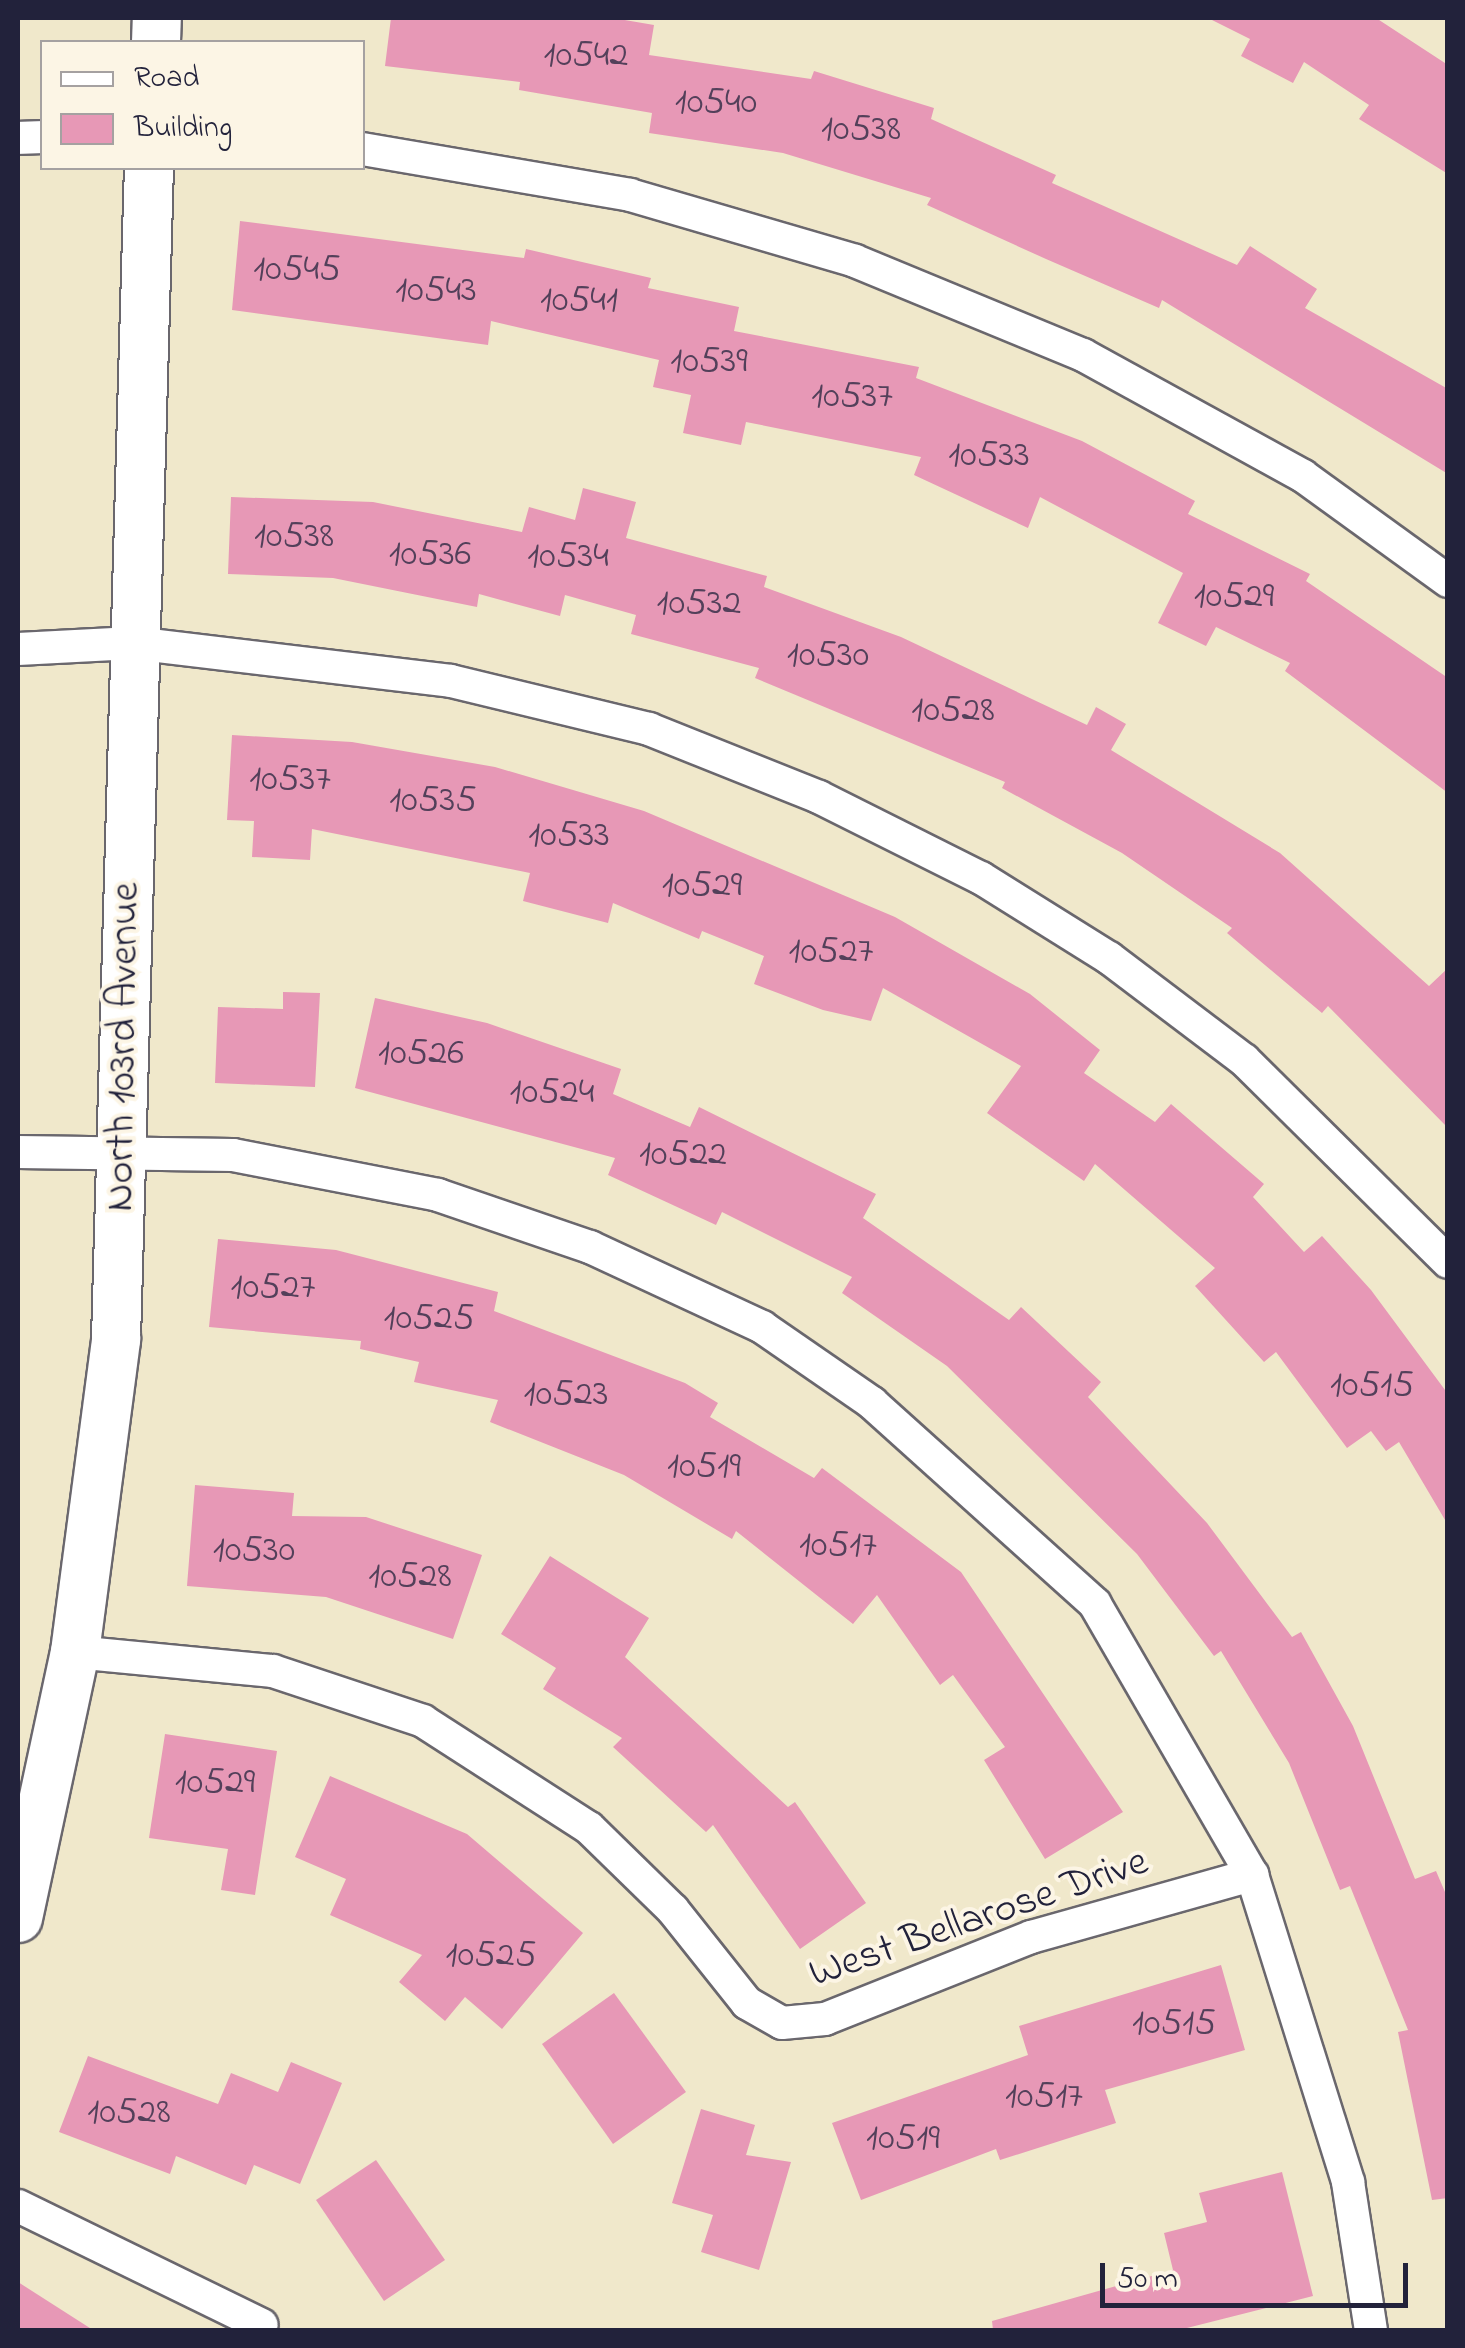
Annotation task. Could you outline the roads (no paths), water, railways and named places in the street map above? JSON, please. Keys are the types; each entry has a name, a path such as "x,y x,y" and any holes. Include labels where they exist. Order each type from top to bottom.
{"street":[{"path":"365,150 630,195 855,261 1083,356 1303,476 1448,581"},
{"name":"North 103rd Avenue","path":"18,1918 75,1652 116,1339 149,170"},
{"path":"18,649 133,643 452,681 648,729 819,797 981,878 1109,958 1244,1060 1448,1262"},
{"path":"18,1152 123,1147 300,1163 438,1195 590,1247 762,1327 872,1404 1095,1604 1252,1875 1348,2182 1371,2330"},
{"name":"West Bellarose Drive","path":"75,1652 273,1671 424,1720 589,1828 673,1910 746,2003 782,2023 825,2018 1031,1937 1252,1875"},
{"path":"18,2206 262,2326"}]}
